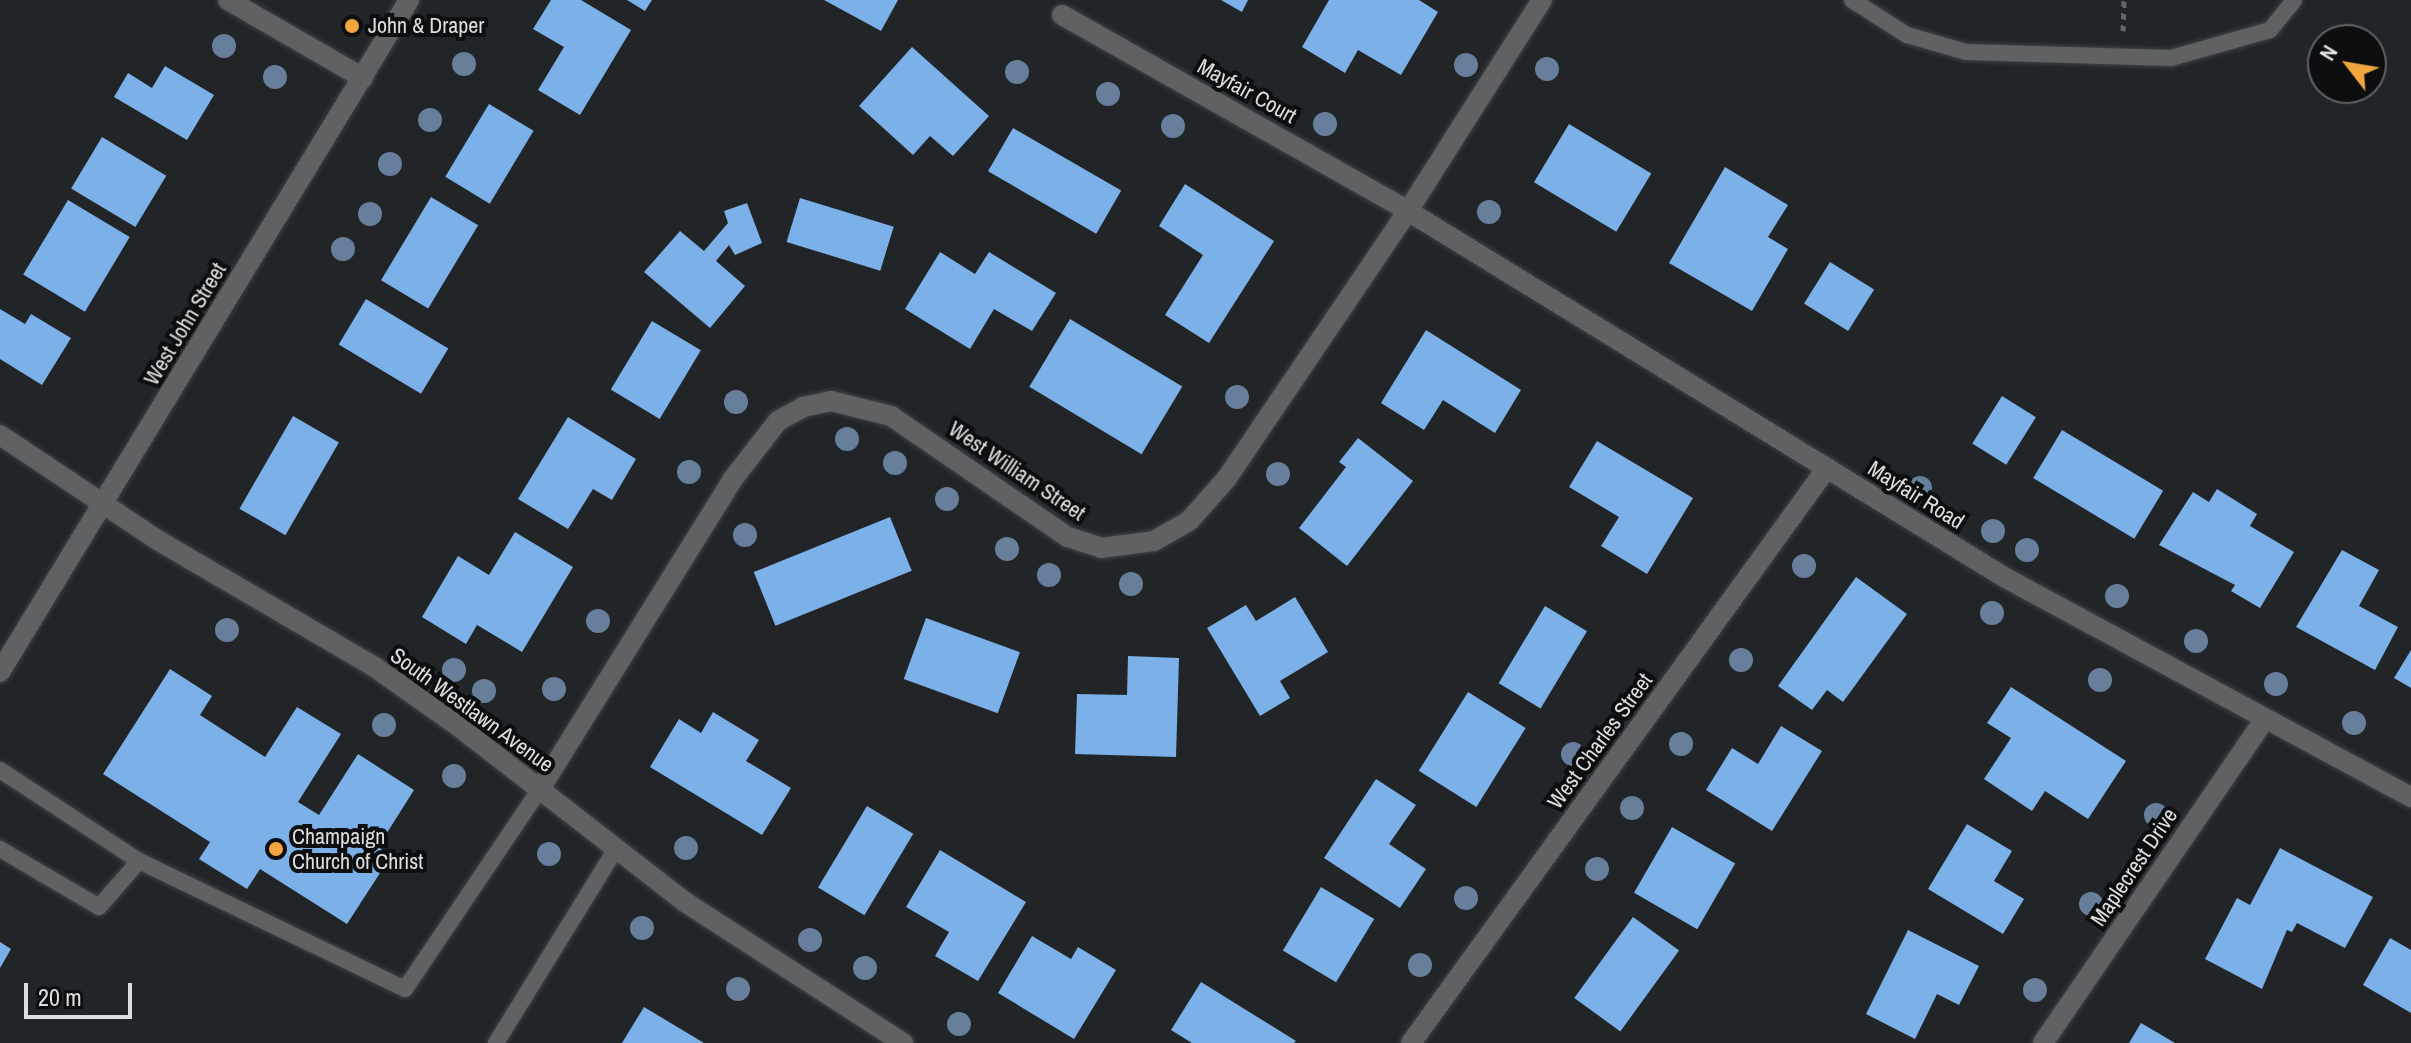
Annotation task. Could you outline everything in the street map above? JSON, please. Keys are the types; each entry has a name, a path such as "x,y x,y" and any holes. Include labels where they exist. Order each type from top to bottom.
{"street":[{"path":"228,0 363,78"},
{"name":"West John Street","path":"0,672 409,0"},
{"name":"West William Street","path":"540,789 732,480 778,421 803,407 831,401 859,404 891,416 1068,537 1101,548 1154,541 1189,521 1227,478 1408,211 1542,0"},
{"name":"Mayfair Court","path":"1062,15 1408,211"},
{"name":"Mayfair Road","path":"1408,211 2004,577 2411,797"},
{"name":"South Westlawn Avenue","path":"0,435 103,504 376,668 616,849 774,963 903,1043"},
{"name":"West Charles Street","path":"1411,1043 1827,468"},
{"name":"Maplecrest Drive","path":"2043,1043 2265,719"}],"lane":[{"path":"1852,0 1907,35 1966,52 2171,58 2270,30 2294,0"},
{"path":"0,770 139,861 405,989 540,789"},
{"path":"0,849 99,907 139,861"},
{"path":"496,1043 616,849"}],"building":[{"path":"551,0 581,0 631,30 580,115 538,90 564,47 533,29"},
{"path":"627,0 652,0 645,11"},
{"path":"824,0 898,0 881,31"},
{"path":"1221,0 1248,0 1242,12"},
{"path":"1329,0 1419,0 1438,12 1401,75 1358,50 1345,73 1302,47"},
{"path":"912,47 989,116 953,156 930,136 913,155 859,106"},
{"path":"165,66 214,95 187,140 114,97 128,73 152,88"},
{"path":"489,104 534,131 490,204 445,177"},
{"path":"1569,124 1651,173 1616,232 1534,182"},
{"path":"1013,128 1121,190 1096,234 988,171"},
{"path":"102,137 166,176 135,227 71,188"},
{"path":"1725,167 1788,205 1768,237 1788,249 1752,311 1669,263"},
{"path":"1185,184 1274,241 1209,343 1165,315 1203,255 1159,226"},
{"path":"431,197 478,225 428,308 381,280"},
{"path":"800,198 894,227 880,271 787,242"},
{"path":"68,200 130,237 85,312 23,275"},
{"path":"747,203 762,243 735,255 729,245 716,261 745,286 710,328 644,272 680,231 704,251 728,223 724,211"},
{"path":"940,252 975,274 989,252 1056,293 1032,331 994,309 970,349 905,309"},
{"path":"1830,262 1874,290 1848,331 1804,304"},
{"path":"366,299 448,348 421,394 339,344"},
{"path":"0,309 25,324 31,314 71,338 42,385 0,359"},
{"path":"1070,319 1182,386 1142,454 1029,387"},
{"path":"652,321 701,350 660,419 611,390"},
{"path":"1426,330 1521,390 1495,433 1443,400 1424,430 1381,403"},
{"path":"2002,396 2036,417 2006,465 1972,443"},
{"path":"293,416 339,442 285,535 240,509"},
{"path":"568,417 636,459 612,500 593,489 568,529 518,499"},
{"path":"2062,430 2163,491 2134,539 2033,478"},
{"path":"1358,438 1413,481 1347,566 1299,528 1346,467 1339,462"},
{"path":"1597,441 1693,498 1647,574 1601,546 1619,517 1569,487"},
{"path":"2217,489 2257,514 2250,526 2294,552 2260,608 2231,591 2235,585 2159,545 2193,492 2209,502"},
{"path":"890,517 912,571 775,626 754,572"},
{"path":"515,532 573,567 522,652 477,625 466,644 422,617 458,556 489,575"},
{"path":"2342,550 2379,570 2359,606 2398,627 2375,670 2296,627"},
{"path":"1856,577 1907,614 1843,702 1827,690 1812,710 1778,686"},
{"path":"1295,597 1328,652 1280,681 1290,698 1260,716 1207,628 1246,605 1256,621"},
{"path":"1545,606 1587,631 1541,708 1499,683"},
{"path":"926,618 1020,652 998,713 904,679"},
{"path":"2411,650 2411,688 2394,678"},
{"path":"1128,656 1179,658 1176,757 1075,754 1077,694 1127,695"},
{"path":"170,669 212,696 200,715 265,757 297,707 341,734 298,802 319,815 358,754 414,790 378,847 391,856 347,924 260,869 247,889 199,859 210,842 103,774"},
{"path":"2011,687 2126,761 2088,819 2045,791 2032,811 1984,779 2011,738 1987,723"},
{"path":"1468,692 1526,728 1476,807 1419,771"},
{"path":"713,712 759,740 746,761 791,788 762,835 650,767 679,719 701,733"},
{"path":"1781,726 1822,751 1772,831 1706,790 1732,748 1758,764"},
{"path":"1376,779 1416,805 1389,844 1426,869 1400,908 1324,858"},
{"path":"867,806 913,834 864,915 818,887"},
{"path":"1967,824 2012,851 1994,881 2024,899 2003,934 1928,889"},
{"path":"1672,827 1735,864 1697,929 1634,893"},
{"path":"2280,848 2373,897 2345,948 2297,923 2292,932 2287,930 2262,989 2205,959 2237,898 2250,905"},
{"path":"940,850 1026,902 978,981 935,956 949,932 906,907"},
{"path":"1321,887 1374,919 1336,982 1283,950"},
{"path":"1633,917 1679,951 1620,1031 1574,998"},
{"path":"1908,930 1979,966 1959,1005 1937,994 1915,1039 1866,1014"},
{"path":"1032,936 1071,959 1078,947 1116,970 1074,1039 998,993"},
{"path":"2390,938 2411,950 2411,1013 2363,985"},
{"path":"0,942 11,949 0,968"},
{"path":"1201,982 1296,1041 1192,1043 1171,1030"},
{"path":"644,1007 704,1043 622,1043"},
{"path":"2141,1023 2175,1043 2129,1043"}],"place":[{"name":"John & Draper","path":"352,26"},
{"name":"Champaign Church of Christ","path":"276,849"}]}
